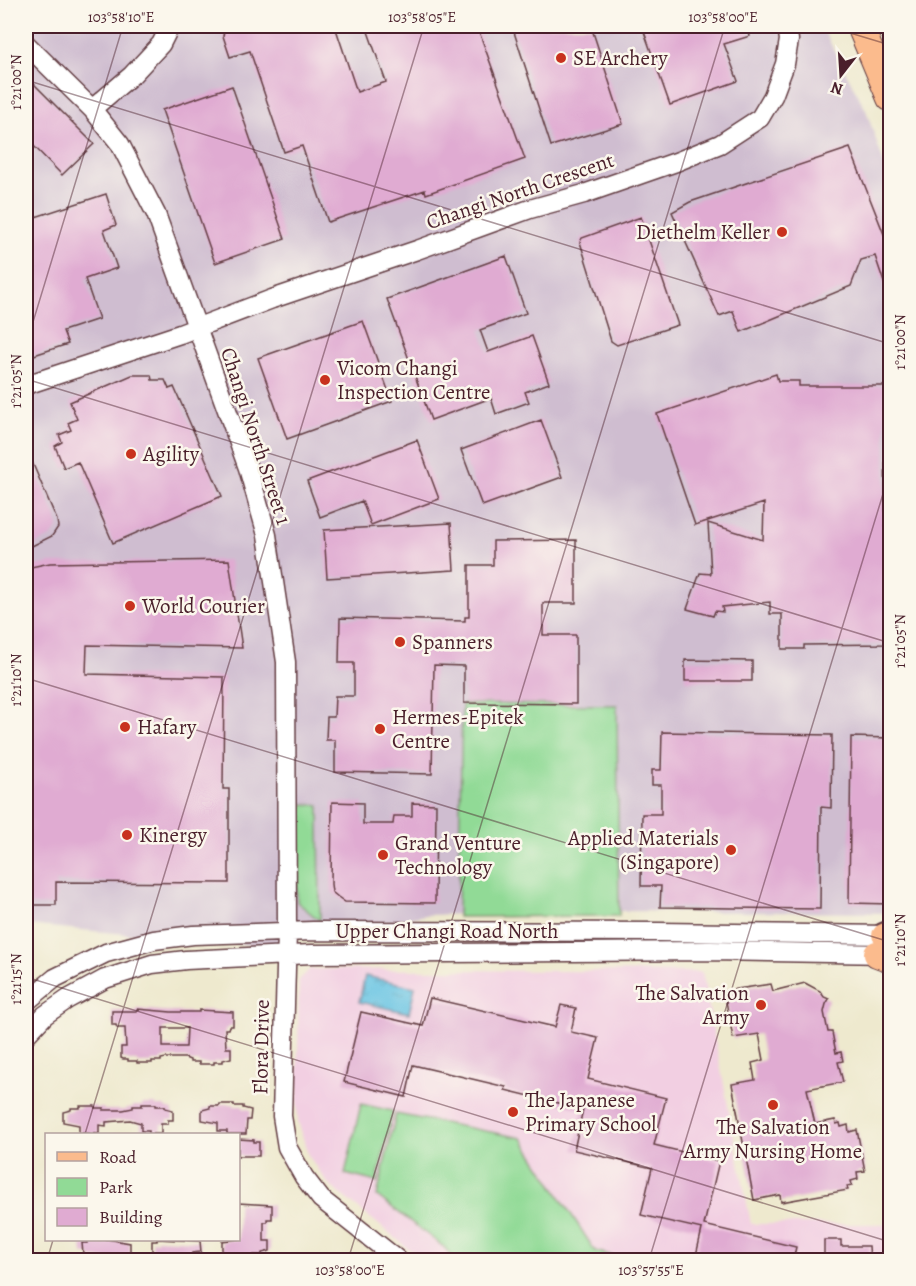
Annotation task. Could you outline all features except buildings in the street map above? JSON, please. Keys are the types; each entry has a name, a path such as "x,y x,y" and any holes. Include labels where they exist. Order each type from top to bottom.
{"highway":[{"path":"860,26 891,98"}],"street":[{"path":"92,109 132,75 161,44 170,26"},
{"name":"Changi North Crescent","path":"26,385 196,328 272,299 530,209 584,194 720,144 760,118 774,96 785,64 789,40 788,26"},
{"name":"Changi North Street 1","path":"26,44 92,109 120,144 156,214 248,468 267,535 286,662 287,931"},
{"name":"Upper Changi Road North","path":"27,997 55,978 111,951 154,940 193,935 287,931 659,932 887,945"},
{"name":"Flora Drive","path":"287,931 282,1116 287,1147 304,1177 321,1199 398,1260"},
{"name":"Upper Changi Road North","path":"26,1035 45,1015 68,999 105,979 152,964 286,954 710,951 887,945"},
{"path":"27,997 45,1015"}],"shaded area":[{"path":"26,26 821,26 866,110 890,182 890,913 614,911 426,915 260,946 26,925"},
{"name":"The Japanese Primary School","path":"310,969 702,972 751,1224 890,1224 890,1260 423,1260 329,1185 308,1155 298,1121 297,1104 299,980"}],"green space":[{"path":"462,704 617,705 619,916 458,917"},
{"path":"297,804 319,805 320,921 297,902"},
{"path":"361,1104 393,1111 377,1182 345,1174"},
{"path":"396,1114 522,1138 595,1251 617,1257 616,1260 453,1260 445,1248 377,1196"}],"water":[{"path":"365,976 415,987 409,1013 359,1002"}],"place":[{"name":"SE Archery","path":"561,58"},
{"name":"Diethelm Keller","path":"782,232"},
{"name":"Vicom Changi Inspection Centre","path":"325,380"},
{"name":"Agility","path":"131,454"},
{"name":"World Courier","path":"130,606"},
{"name":"Spanners","path":"400,642"},
{"name":"Hafary","path":"125,727"},
{"name":"Hermes-Epitek Centre","path":"380,729"},
{"name":"Kinergy","path":"127,835"},
{"name":"Applied Materials (Singapore)","path":"731,850"},
{"name":"Grand Venture Technology","path":"383,855"},
{"name":"The Salvation Army","path":"761,1005"},
{"name":"The Salvation Army Nursing Home","path":"773,1105"},
{"name":"The Japanese Primary School","path":"513,1112"}]}
